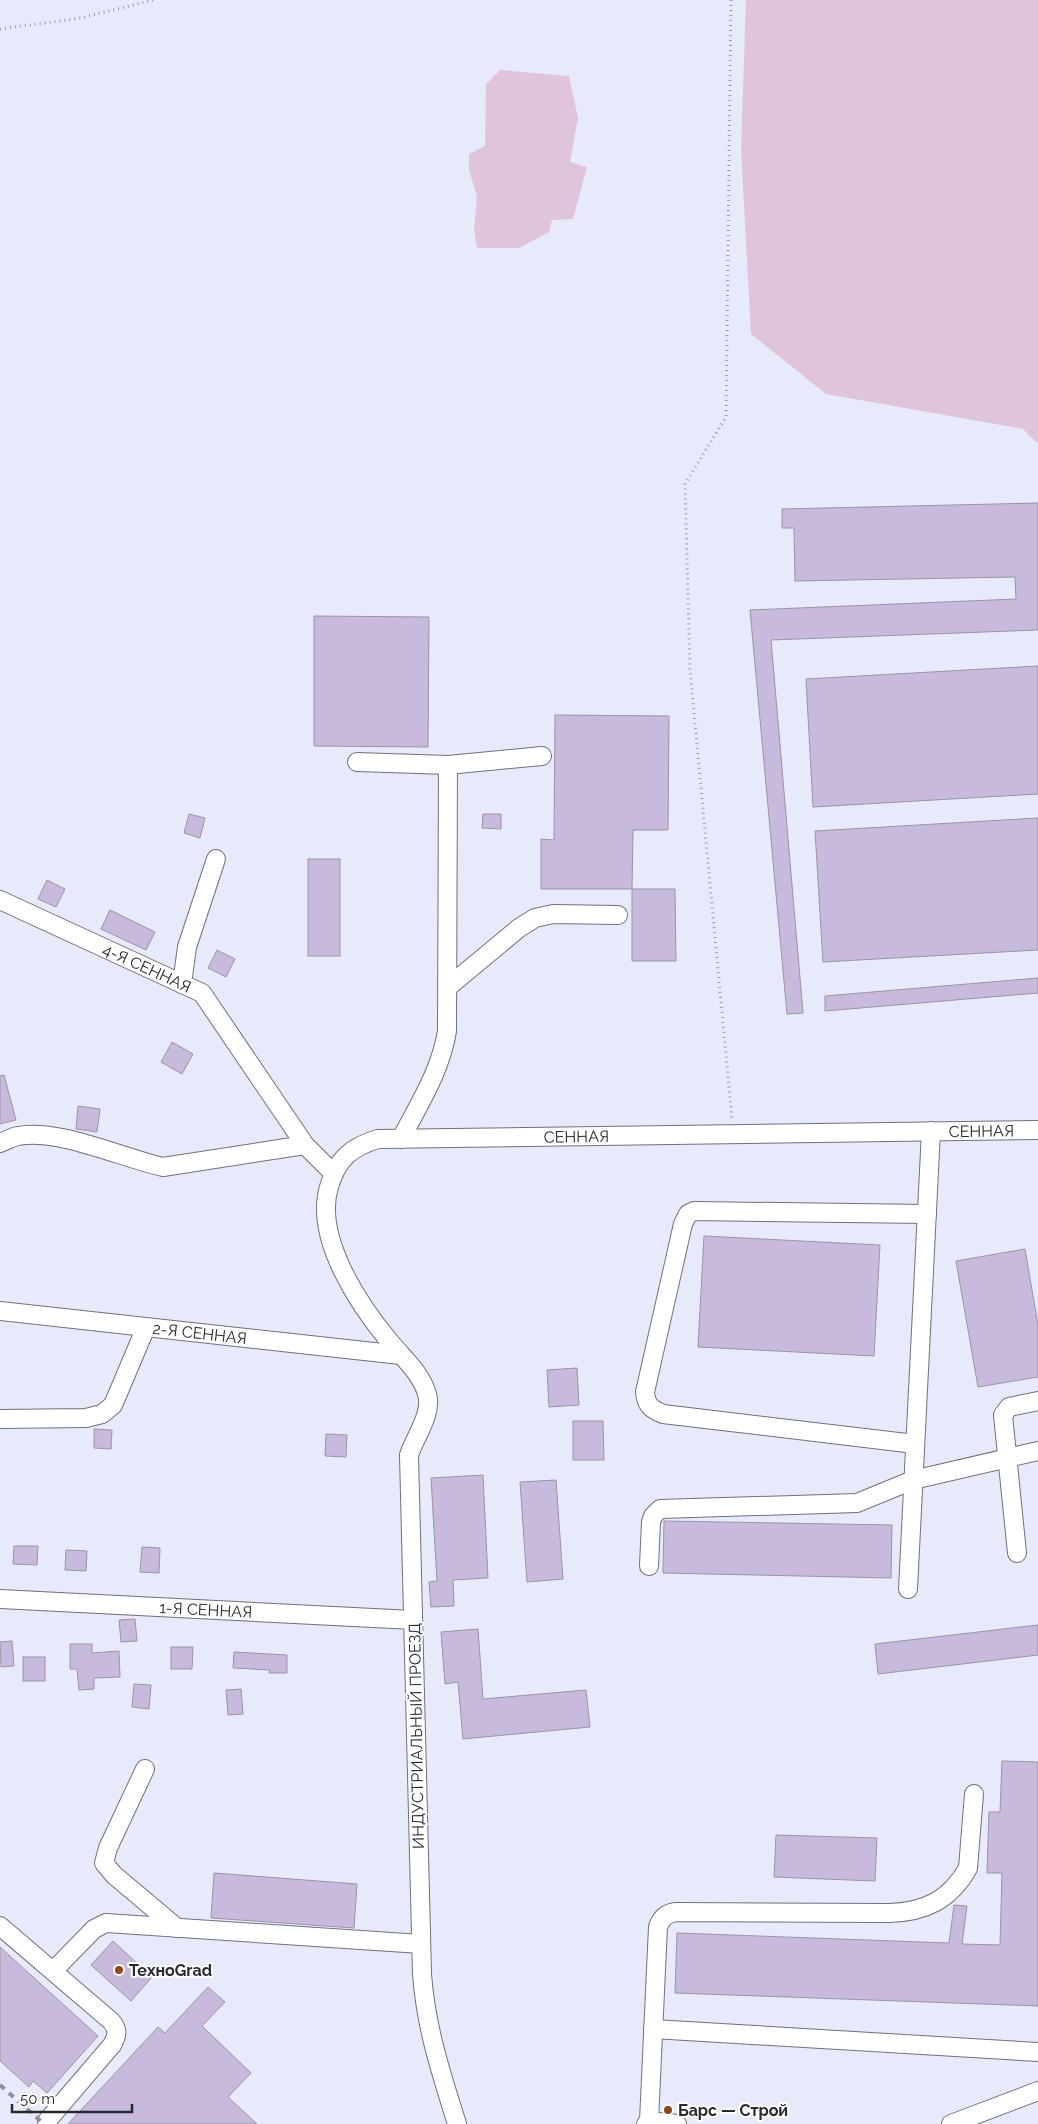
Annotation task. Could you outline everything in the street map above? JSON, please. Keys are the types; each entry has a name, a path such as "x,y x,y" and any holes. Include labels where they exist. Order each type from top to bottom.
{"street":[{"path":"357,762 448,765 542,756"},
{"path":"401,1139 444,1050 447,1031 448,765"},
{"path":"182,984 187,947 216,859"},
{"name":"4-Я СЕННАЯ","path":"0,900 202,993 305,1146 333,1173"},
{"path":"448,987 519,928 535,918 554,914 618,915"},
{"name":"СЕННАЯ","path":"401,1355 356,1296 335,1254 326,1216 326,1196 333,1173 344,1158 358,1145 378,1139 1038,1130"},
{"path":"908,1589 931,1131"},
{"path":"0,1142 18,1136 35,1135 62,1139 163,1167 305,1146"},
{"path":"915,1444 663,1414 654,1410 646,1403 645,1392 683,1224 688,1214 700,1210 926,1214"},
{"name":"2-Я СЕННАЯ","path":"0,1311 401,1355"},
{"path":"0,1419 86,1418 102,1414 113,1405 146,1327"},
{"name":"ИНДУСТРИАЛЬНЫЙ ПРОЕЗД","path":"401,1355 411,1364 428,1395 428,1407 409,1455 424,2006 429,2030 457,2124"},
{"path":"1017,1553 1003,1421 1005,1411 1014,1406 1038,1401"},
{"path":"649,1566 651,1522 653,1516 660,1509 857,1503 913,1480 1038,1451"},
{"name":"1-Я СЕННАЯ","path":"0,1598 413,1620"},
{"path":"145,1769 108,1848 104,1863 114,1876 177,1928"},
{"path":"677,2124 648,2122 658,1927 665,1916 676,1912 889,1913 923,1909 948,1893 963,1878 968,1868 974,1794"},
{"path":"53,1971 100,1925 114,1924 421,1944"},
{"path":"0,1926 116,2026 117,2032 112,2045 47,2121"},
{"path":"653,2029 1038,2052"},
{"path":"951,2124 1038,2091"}],"path":[{"path":"0,29 81,18 153,0"},
{"path":"731,0 726,417 685,484 690,670 734,1134"}],"shaded area":[{"path":"746,0 1038,0 1038,444 1023,429 826,394 751,334 741,149"},
{"path":"500,70 569,76 578,118 570,162 587,167 573,219 552,220 549,232 519,248 477,248 474,229 477,196 469,170 469,154 485,146 486,84"}],"building":[{"path":"1038,503 1038,630 771,640 803,1013 787,1014 750,610 1016,599 1015,577 795,581 794,528 782,528 782,509"},
{"path":"314,616 429,617 428,747 314,746"},
{"path":"1038,666 1038,794 813,807 806,679"},
{"path":"555,715 669,716 668,830 633,830 632,889 541,889 541,839 554,840"},
{"path":"189,814 205,818 200,838 184,833"},
{"path":"483,814 501,814 501,829 482,828"},
{"path":"1038,818 1038,950 823,962 815,831"},
{"path":"308,859 340,859 340,956 308,956"},
{"path":"47,880 65,889 56,907 38,899"},
{"path":"632,889 675,889 676,961 632,961"},
{"path":"110,910 155,932 146,950 101,929"},
{"path":"217,950 235,959 226,977 208,968"},
{"path":"1038,978 1038,993 825,1011 825,996"},
{"path":"172,1042 193,1054 182,1074 161,1062"},
{"path":"4,1075 16,1120 0,1124 0,1076"},
{"path":"78,1106 100,1109 97,1132 76,1129"},
{"path":"704,1236 880,1245 874,1356 698,1347"},
{"path":"1025,1249 1038,1325 1038,1377 978,1387 956,1261"},
{"path":"577,1368 579,1405 549,1407 547,1370"},
{"path":"573,1421 603,1421 604,1460 573,1460"},
{"path":"94,1429 112,1430 111,1449 94,1448"},
{"path":"326,1434 347,1435 346,1457 325,1456"},
{"path":"483,1475 488,1578 453,1580 454,1606 431,1607 429,1582 437,1581 431,1478"},
{"path":"556,1480 563,1579 527,1582 520,1482"},
{"path":"664,1521 892,1525 891,1578 663,1573"},
{"path":"14,1546 38,1546 37,1565 13,1564"},
{"path":"142,1547 160,1548 159,1573 140,1572"},
{"path":"66,1550 87,1551 86,1571 65,1570"},
{"path":"135,1619 137,1641 121,1642 119,1620"},
{"path":"1038,1625 1038,1655 878,1674 875,1644"},
{"path":"478,1629 483,1699 586,1690 590,1727 463,1739 458,1682 445,1684 441,1632"},
{"path":"12,1641 14,1666 1,1667 0,1642"},
{"path":"70,1644 92,1644 92,1653 119,1651 120,1677 94,1678 94,1689 79,1690 77,1669 70,1669"},
{"path":"171,1647 193,1647 192,1669 171,1669"},
{"path":"234,1652 287,1655 287,1673 269,1673 270,1670 233,1668"},
{"path":"23,1657 45,1657 45,1681 23,1681"},
{"path":"134,1684 151,1685 149,1709 132,1707"},
{"path":"241,1689 243,1714 228,1715 226,1690"},
{"path":"1002,1761 1038,1762 1038,2006 675,1993 677,1933 949,1943 954,1905 967,1906 962,1944 1000,1945 1002,1873 987,1873 989,1812 1000,1812"},
{"path":"776,1835 877,1838 875,1881 774,1877"},
{"path":"214,1873 357,1884 354,1928 211,1918"},
{"path":"113,1941 152,1977 131,2001 91,1965"},
{"path":"0,1947 98,2036 47,2093 33,2081 29,2087 0,2061"},
{"path":"208,1987 225,2002 202,2026 251,2073 228,2097 257,2124 68,2124 158,2027 165,2033"}],"railway":[{"path":"0,2085 44,2124"}],"place":[{"name":"ТехноGrad","path":"119,1970"},
{"name":"Барс — Строй","path":"668,2110"}]}
